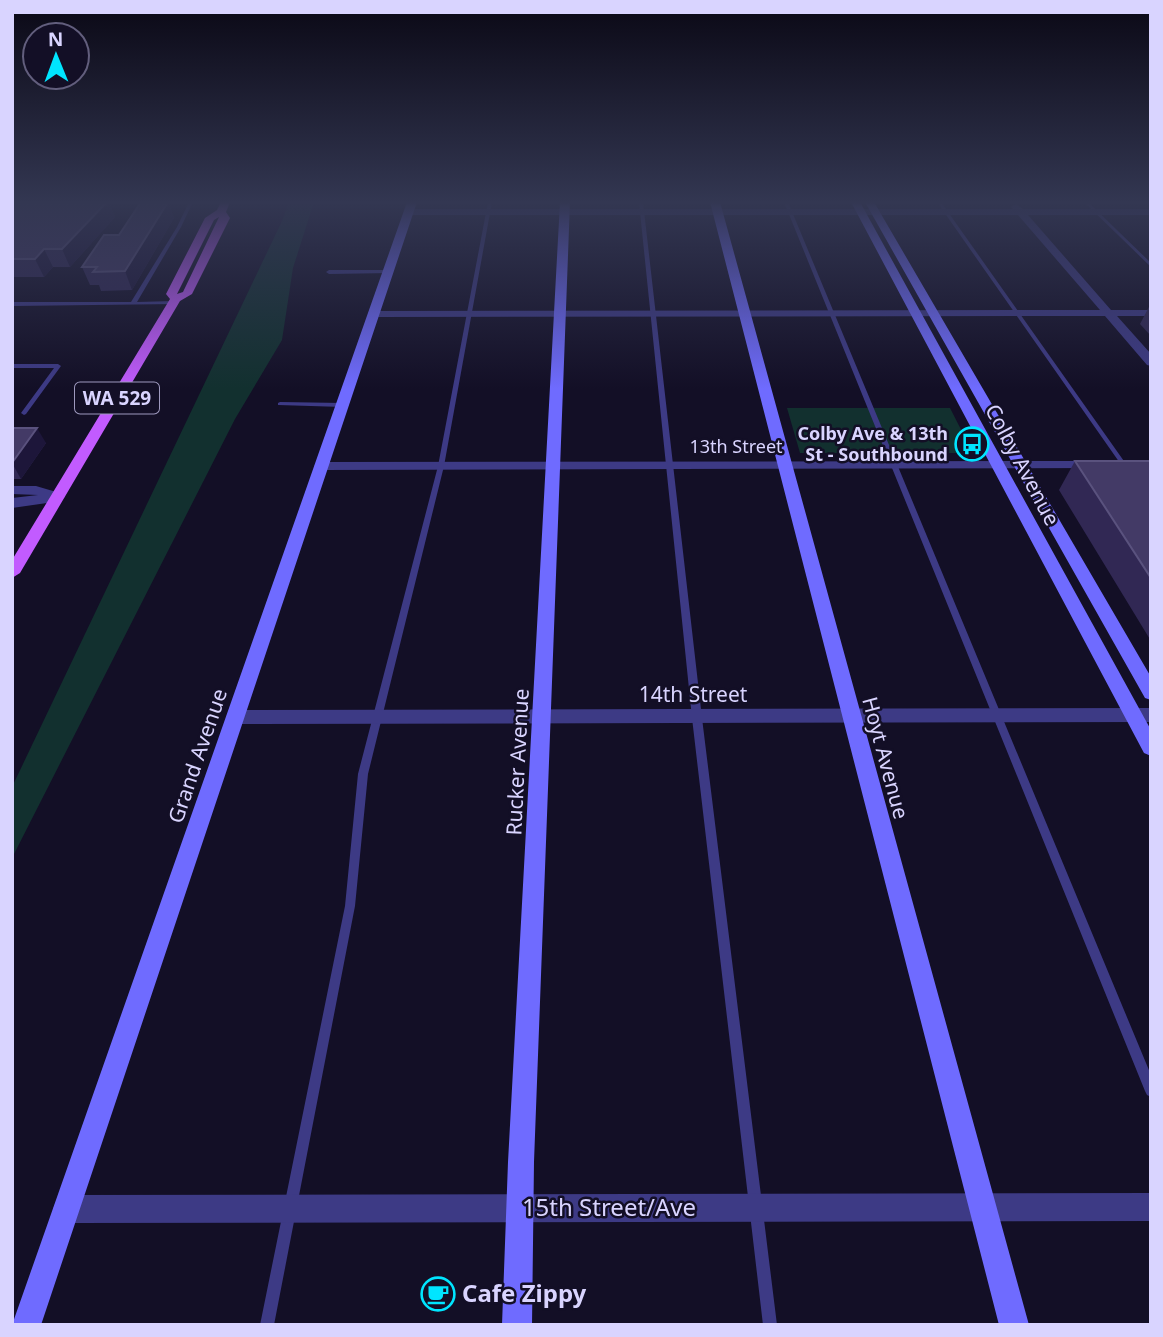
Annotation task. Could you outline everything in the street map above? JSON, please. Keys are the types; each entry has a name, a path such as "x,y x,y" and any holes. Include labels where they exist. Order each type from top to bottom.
{"main road":[{"name":"WA 529","path":"12,573 175,301 187,294 202,264"}],"street":[{"name":"Grand Avenue","path":"26,1325 391,264"},
{"name":"Rucker Avenue","path":"517,1325 563,264"},
{"name":"Hoyt Avenue","path":"732,264 1014,1325"},
{"name":"Colby Avenue","path":"892,264 916,314 998,465 1142,715 1151,748"},
{"name":"Colby Avenue","path":"902,264 933,313 1151,693"},
{"path":"1067,264 1151,362"},
{"path":"375,314 1151,313"},
{"name":"13th Street","path":"321,466 1130,465"},
{"path":"12,490 36,490 58,497"},
{"path":"12,503 58,497"},
{"name":"14th Street","path":"235,717 851,718 1142,715"},
{"name":"15th Street/Ave","path":"67,1209 1151,1207"}],"lane":[{"path":"133,303 156,264"},
{"path":"267,1325 350,906 363,774 441,466 479,264"},
{"path":"647,264 697,718 771,1325"},
{"path":"813,264 1151,1091"},
{"path":"983,264 1130,465"},
{"path":"329,272 389,272"},
{"path":"12,304 175,301"},
{"path":"99,313 106,303"},
{"path":"12,366 58,366 24,413"},
{"path":"280,404 343,405"}],"green space":[{"path":"261,264 294,264 282,340 235,419 12,858 12,787"},
{"path":"787,408 950,408 973,453 800,453"}],"building":[{"path":"84,264 129,264 125,271 93,272 97,267 82,267"},
{"path":"12,428 37,428 12,463"},
{"path":"1075,461 1151,461 1151,578"}],"place":[{"name":"Colby Ave & 13th St - Southbound","path":"972,444"},
{"name":"Cafe Zippy","path":"438,1294"}]}
